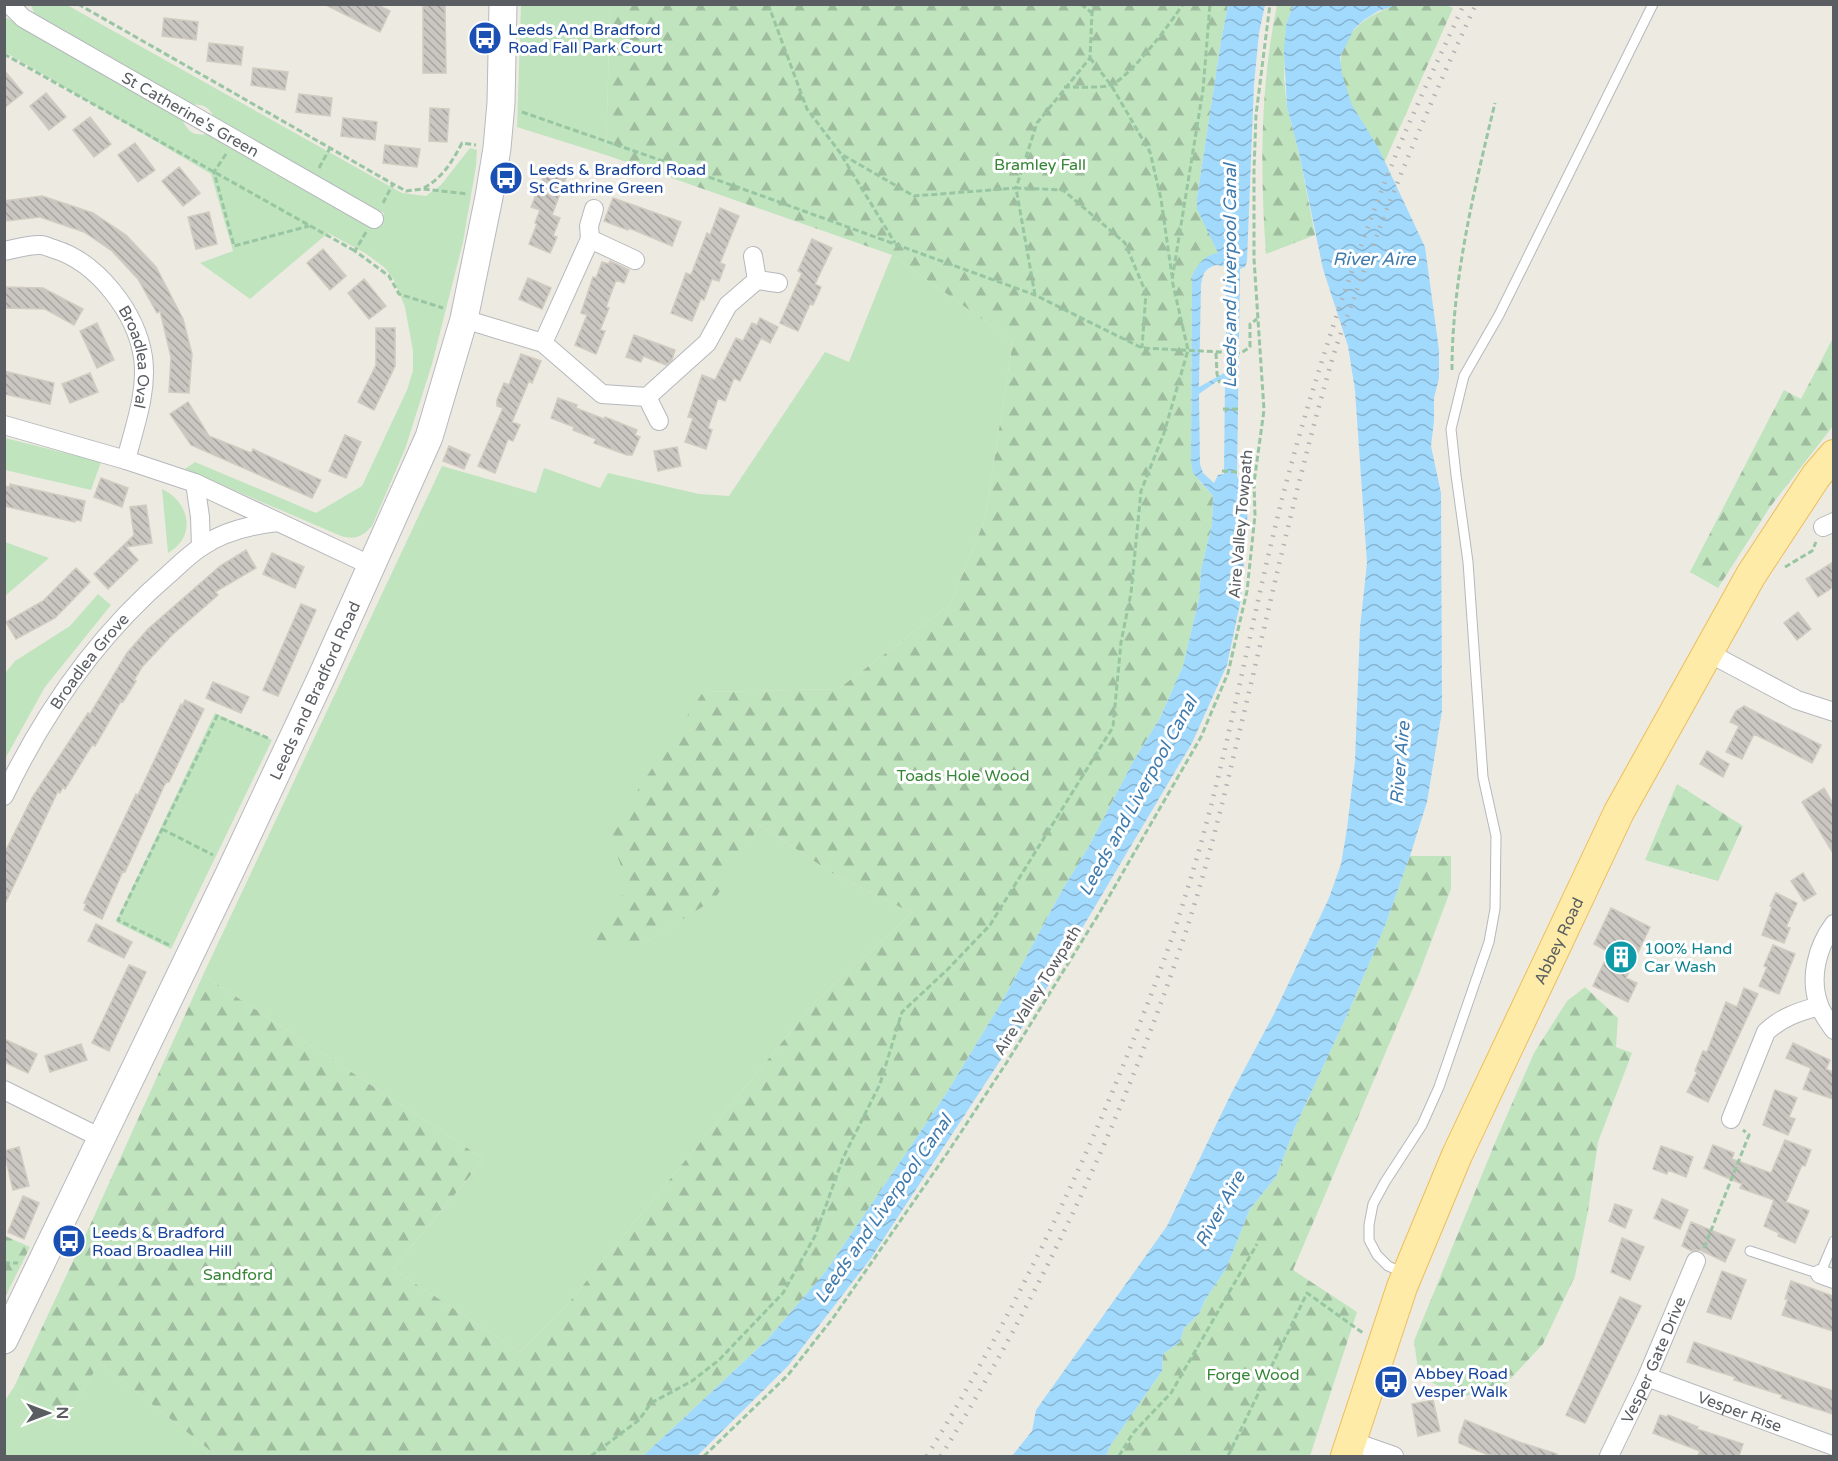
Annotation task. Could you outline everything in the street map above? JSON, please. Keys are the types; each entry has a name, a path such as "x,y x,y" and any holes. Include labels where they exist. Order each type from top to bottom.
{"main road":[{"name":"Leeds and Bradford Road","path":"4,1340 289,748 429,438 465,317 489,197 501,103 503,4"},
{"name":"Abbey Road","path":"1348,1449 1408,1274 1457,1155 1619,812 1761,558 1816,476 1833,455"}],"street":[{"name":"St Catherine's Green","path":"6,5 23,18 374,219"},
{"path":"543,343 590,239 589,226 594,209"},
{"path":"590,239 635,260"},
{"name":"Broadlea Oval","path":"4,251 41,245 69,254 92,270 114,292 132,323 143,357 142,393 126,460"},
{"path":"753,256 757,279"},
{"path":"465,317 543,343 602,394 647,397 707,343 728,305 757,279"},
{"path":"757,279 778,283"},
{"path":"647,397 659,421"},
{"path":"4,425 126,460 195,483 372,566"},
{"path":"195,483 200,517 201,547"},
{"name":"Broadlea Grove","path":"4,796 59,699 97,646 153,588 201,547 249,525 278,522"},
{"path":"1707,652 1797,700 1833,712"},
{"path":"1833,924 1819,952 1814,981 1819,1006 1833,1030"},
{"path":"1731,1119 1766,1032 1789,1015 1819,1006"},
{"path":"4,1090 101,1138"},
{"name":"Vesper Gate Drive","path":"1609,1456 1647,1377 1696,1260"},
{"name":"Vesper Rise","path":"1647,1377 1833,1446"},
{"path":"1348,1449 1394,1456"}],"lane":[{"path":"1408,1274 1388,1266 1377,1255 1369,1240 1369,1225 1374,1204 1385,1182 1422,1125 1439,1087 1489,942 1495,909 1496,836 1483,777 1468,562 1451,429 1464,376 1499,315 1653,4"},
{"path":"1750,1251 1826,1276 1833,1241"}],"path":[{"path":"78,4 406,191 423,189 489,197"},
{"path":"768,4 807,109 841,154 896,244"},
{"path":"1081,4 1092,13"},
{"path":"1035,295 1016,188 1037,123 1064,87 1090,58 1094,4"},
{"path":"1064,87 1111,85 1129,70 1170,24 1183,4"},
{"path":"1172,280 1203,90 1210,4"},
{"name":"Aire Valley Towpath","path":"704,1456 788,1375 833,1318 887,1242 1007,1062 1100,912 1201,737 1228,673 1247,591 1255,515 1254,483 1264,410 1254,259 1254,170 1256,115 1270,4"},
{"path":"4,54 355,251 389,276 399,294 465,317"},
{"path":"591,1456 639,1420 651,1403 692,1381 719,1360 783,1293 815,1236 843,1158 880,1084 902,1012 990,925 1113,728 1121,642 1131,593 1141,491 1164,433 1188,350 1172,280 1161,199 1150,152 1111,85 1090,58"},
{"path":"501,103 517,111 1035,295 1142,348 1216,353 1240,352 1250,347 1250,324 1258,318"},
{"path":"1452,376 1458,282 1475,187 1494,103"},
{"path":"235,140 214,172 234,246 310,226"},
{"path":"423,189 437,180 452,164 462,143 497,148"},
{"path":"841,154 914,196 1016,188 1063,190 1125,243 1146,293 1142,348"},
{"path":"355,251 393,184"},
{"path":"1216,353 1220,383"},
{"path":"1223,409 1240,409"},
{"path":"1222,471 1239,472"},
{"path":"190,955 118,920 217,716 289,748"},
{"path":"162,829 233,865"},
{"path":"1696,1260 1709,1239 1749,1135 1731,1119"},
{"path":"1119,1456 1133,1433 1171,1393 1257,1244"},
{"path":"1228,1456 1307,1293 1382,1346"}],"green space":[{"path":"1398,4 1446,5 1453,8 1384,163 1351,103 1341,67 1342,51 1348,37 1359,25"},
{"path":"31,5 67,5 402,193 426,196 441,185 470,148 477,150 463,242 432,364 405,449 372,526 365,533 350,538 341,536 185,469 195,462 316,513 362,486 407,390 413,371 413,351 405,307 393,278 384,267 365,253 328,233 250,299 200,263 233,251 211,174 5,52 5,17 181,117 186,126 195,134 210,133 377,228 384,213 214,121 211,112 205,107 187,105 35,15"},
{"path":"521,5 610,5 606,155 517,127"},
{"path":"610,5 1228,5 1197,198 1218,253 1192,276 1191,461 1200,482 1213,496 1212,524 1201,570 1199,599 1183,666 1160,718 1134,760 1004,998 946,1094 826,1271 766,1341 643,1456 217,1456 100,1363 59,1427 14,1387 203,975 484,1159 393,1269 520,1352 566,1306 815,1002 912,913 832,873 760,825 715,899 644,943 580,939 629,888 609,833 703,692 838,689 950,605 985,519 1013,341 892,255 606,155"},
{"path":"1277,5 1293,5 1286,25 1284,78 1287,107 1299,153 1315,235 1266,254 1262,160 1264,98"},
{"path":"892,255 1013,341 985,519 950,605 838,689 703,692 629,888 644,943 714,899 760,825 832,873 912,913 815,1002 566,1306 520,1352 393,1269 484,1159 203,975 442,466 536,493 544,468 600,488 608,473 699,494 729,496 825,352 849,362"},
{"path":"1833,338 1833,426 1770,507 1718,588 1690,572 1784,390 1801,399"},
{"path":"5,438 101,462 91,490 5,470"},
{"path":"162,489 179,502 186,520 183,538 168,553"},
{"path":"5,542 49,558 4,596"},
{"path":"98,594 111,605 45,687 5,759 5,673 15,661 70,626"},
{"path":"215,713 272,740 171,949 116,922"},
{"path":"1677,784 1743,826 1718,881 1645,860"},
{"name":"Forge Wood","path":"1410,856 1451,856 1451,889 1419,974 1293,1270 1357,1312 1310,1456 1106,1456 1110,1446 1162,1371 1163,1354 1180,1342 1184,1328 1199,1314 1205,1300 1226,1269 1250,1209 1276,1177 1296,1125 1349,1011 1385,926"},
{"path":"1585,987 1618,1018 1616,1047 1632,1053 1598,1142 1588,1211 1575,1276 1543,1344 1501,1389 1460,1397 1419,1376 1414,1341 1534,1053 1567,1001"},
{"path":"5,1236 30,1247 5,1297"},
{"path":"100,1363 217,1456 5,1456 4,1402 14,1387 59,1427"}],"water":[{"name":"Leeds and Liverpool Canal","path":"1228,5 1265,5 1259,33 1254,84 1247,261 1245,267 1240,269 1237,476 1246,494 1248,508 1241,599 1227,665 1192,743 1036,1006 871,1258 788,1366 697,1456 643,1456 766,1341 826,1271 946,1094 1004,998 1134,760 1160,718 1183,666 1199,599 1201,570 1212,524 1213,496 1193,473 1191,461 1192,276 1202,261 1218,253 1197,209 1197,198","holes":["1216,265 1224,266 1226,273 1226,372 1199,387 1201,285 1205,272","1225,379 1224,474 1218,475 1214,483 1203,473 1200,464 1199,394 1216,382"]},
{"name":"River Aire","path":"1293,5 1398,5 1378,11 1364,20 1354,29 1340,57 1342,74 1352,105 1379,149 1425,247 1439,350 1439,378 1434,398 1431,446 1441,493 1442,711 1427,802 1385,926 1349,1011 1296,1125 1276,1177 1250,1209 1226,1269 1205,1300 1199,1314 1184,1328 1180,1342 1163,1354 1162,1371 1110,1446 1106,1456 1012,1456 1032,1431 1036,1410 1167,1226 1231,1094 1273,1016 1329,898 1341,864 1355,761 1360,628 1367,563 1355,390 1348,346 1323,269 1287,107 1284,52 1286,25"}],"building":[{"path":"324,4 376,4 390,11 380,32"},
{"path":"423,4 445,4 446,73 423,73"},
{"path":"164,18 198,22 196,40 162,36"},
{"path":"209,43 243,47 241,65 207,61"},
{"path":"253,68 288,72 285,90 251,85"},
{"path":"4,70 23,93 4,108"},
{"path":"46,93 66,117 49,130 30,106"},
{"path":"299,94 332,98 330,116 296,112"},
{"path":"430,108 449,109 447,142 429,141"},
{"path":"90,117 111,144 94,157 73,130"},
{"path":"343,118 377,122 375,140 341,136"},
{"path":"135,143 155,170 138,182 118,155"},
{"path":"385,145 420,149 417,167 383,163"},
{"path":"556,165 569,170 552,215 560,218 553,236 557,237 550,253 529,244 540,210 531,207 544,175 552,178"},
{"path":"179,167 200,193 183,206 162,181"},
{"path":"42,196 93,213 126,235 156,267 183,319 192,354 189,393 169,392 171,357 160,311 157,313 138,279 112,251 84,232 40,217 6,221 4,201"},
{"path":"613,198 681,222 672,246 629,228 628,230 604,221"},
{"path":"720,208 739,216 720,263 725,265 719,281 712,279 704,300 701,298 692,321 671,313 686,273 691,275 707,233 710,235"},
{"path":"209,212 217,244 196,249 188,217"},
{"path":"812,239 832,248 815,284 821,287 813,305 810,304 798,331 780,323 802,273 798,271"},
{"path":"323,249 346,276 330,290 307,263"},
{"path":"610,261 629,270 624,283 616,280 606,307 609,308 600,330 605,331 596,354 575,345 587,315 581,313 593,277 596,278 602,262 609,264"},
{"path":"528,278 551,288 542,309 519,299"},
{"path":"364,279 386,306 369,319 348,293"},
{"path":"4,287 43,288 83,309 74,325 45,309 4,308"},
{"path":"760,318 778,327 770,343 761,338 740,381 734,378 725,401 718,398 708,428 712,430 706,449 685,442 693,418 688,417 702,375 715,380 736,338 743,341 752,323 757,325"},
{"path":"97,323 114,360 97,368 80,331"},
{"path":"376,328 395,328 395,366 374,410 358,402 376,365"},
{"path":"634,335 675,350 672,360 666,365 643,356 641,362 626,357"},
{"path":"521,354 541,361 532,383 529,381 512,422 520,425 513,441 508,439 495,473 478,466 503,408 497,406 497,400 504,383 509,385"},
{"path":"4,371 54,383 50,404 4,394"},
{"path":"90,373 98,392 70,403 62,384"},
{"path":"558,398 577,405 576,408 637,430 635,435 640,437 632,455 594,443 596,439 551,418"},
{"path":"188,402 209,436 251,453 253,449 321,480 312,498 191,445 170,414"},
{"path":"345,435 361,442 346,478 329,471"},
{"path":"449,446 470,455 464,469 443,461"},
{"path":"677,447 681,466 658,471 654,451"},
{"path":"101,478 128,488 122,507 94,497"},
{"path":"10,484 85,501 81,521 75,520 75,522 4,506 4,486 10,487"},
{"path":"146,505 152,543 126,547 138,560 108,589 94,574 134,535 130,507"},
{"path":"246,550 256,568 215,592 218,595 172,635 142,667 134,680 136,681 123,702 121,701 95,746 93,744 65,789 63,787 60,793 58,791 4,906 4,854 32,798 88,713 90,714 127,653 148,629 220,566"},
{"path":"272,553 304,567 295,588 263,574"},
{"path":"1833,562 1833,587 1818,597 1806,579"},
{"path":"76,568 90,582 55,618 16,639 6,622 43,601"},
{"path":"301,604 316,610 278,696 263,690"},
{"path":"1798,612 1811,629 1797,640 1784,623"},
{"path":"213,682 249,697 241,713 206,698"},
{"path":"185,700 204,709 169,782 167,781 164,786 102,919 84,910 86,904 84,903 136,794 138,795 181,704 183,705"},
{"path":"1744,706 1821,745 1812,763 1754,734 1742,759 1726,752 1739,726 1730,722 1736,711"},
{"path":"1707,751 1729,764 1723,777 1700,764"},
{"path":"1824,788 1833,804 1833,853 1802,802"},
{"path":"1803,873 1816,894 1804,901 1791,881"},
{"path":"1776,893 1797,903 1786,927 1790,928 1784,943 1762,935"},
{"name":"100% Hand Car Wash","path":"1611,908 1650,927 1626,978 1637,983 1628,1002 1593,986 1609,952 1594,944"},
{"path":"96,924 132,942 124,958 88,941"},
{"path":"1773,945 1795,954 1779,994 1759,986"},
{"path":"129,965 146,972 109,1051 92,1043"},
{"path":"1744,988 1758,994 1708,1102 1687,1092 1697,1072 1695,1071 1703,1051 1707,1052 1726,1002 1737,1007"},
{"path":"4,1039 37,1054 28,1073 4,1062"},
{"path":"1793,1043 1830,1060 1826,1069 1833,1072 1833,1099 1803,1089 1811,1068 1786,1058"},
{"path":"81,1044 87,1060 50,1072 45,1056"},
{"path":"1775,1090 1797,1098 1789,1117 1795,1119 1788,1135 1763,1125"},
{"path":"1785,1140 1811,1150 1786,1202 1809,1211 1795,1243 1778,1236 1779,1233 1764,1226 1774,1200 1740,1188 1742,1184 1704,1168 1713,1145 1734,1153 1732,1159 1771,1173"},
{"path":"1661,1146 1693,1157 1686,1177 1668,1170 1667,1174 1653,1169"},
{"path":"19,1147 29,1186 13,1190 4,1151"},
{"path":"23,1196 39,1203 24,1239 8,1232"},
{"path":"1662,1199 1688,1210 1680,1229 1654,1218"},
{"path":"1615,1204 1632,1210 1625,1228 1609,1221"},
{"path":"1691,1222 1735,1240 1725,1262 1700,1250 1692,1251 1682,1246"},
{"path":"1622,1238 1644,1247 1630,1280 1611,1272"},
{"path":"1722,1271 1746,1280 1731,1319 1707,1312"},
{"path":"1791,1281 1833,1296 1833,1331 1782,1315"},
{"path":"1620,1297 1641,1306 1585,1423 1566,1415"},
{"path":"1694,1342 1833,1391 1833,1414 1781,1398 1782,1395 1734,1380 1735,1377 1687,1362"},
{"path":"1433,1400 1440,1431 1418,1436 1412,1404"},
{"path":"1660,1415 1667,1417 1668,1415 1698,1427 1697,1429 1743,1444 1739,1456 1698,1456 1700,1451 1653,1433"},
{"path":"1465,1420 1519,1442 1557,1454 1557,1456 1486,1454 1459,1443"}],"railway":[{"path":"927,1456 982,1362 1057,1216 1123,1066 1164,961 1201,844 1215,790 1291,465 1340,304 1399,147 1464,4"},
{"path":"941,1456 1011,1334 1075,1209 1157,1015 1211,848 1293,508 1333,358 1397,183 1476,4"}],"place":[{"name":"Leeds And Bradford Road Fall Park Court","path":"485,38"},
{"name":"Leeds & Bradford Road St Cathrine Green","path":"506,178"},
{"name":"100% Hand Car Wash","path":"1621,957"},
{"name":"Leeds & Bradford Road Broadlea Hill","path":"69,1241"},
{"name":"Abbey Road Vesper Walk","path":"1391,1382"}],"park label":[{"name":"Bramley Fall","path":"1040,164"},
{"name":"Toads Hole Wood","path":"963,775"},
{"name":"Sandford","path":"238,1274"}]}
